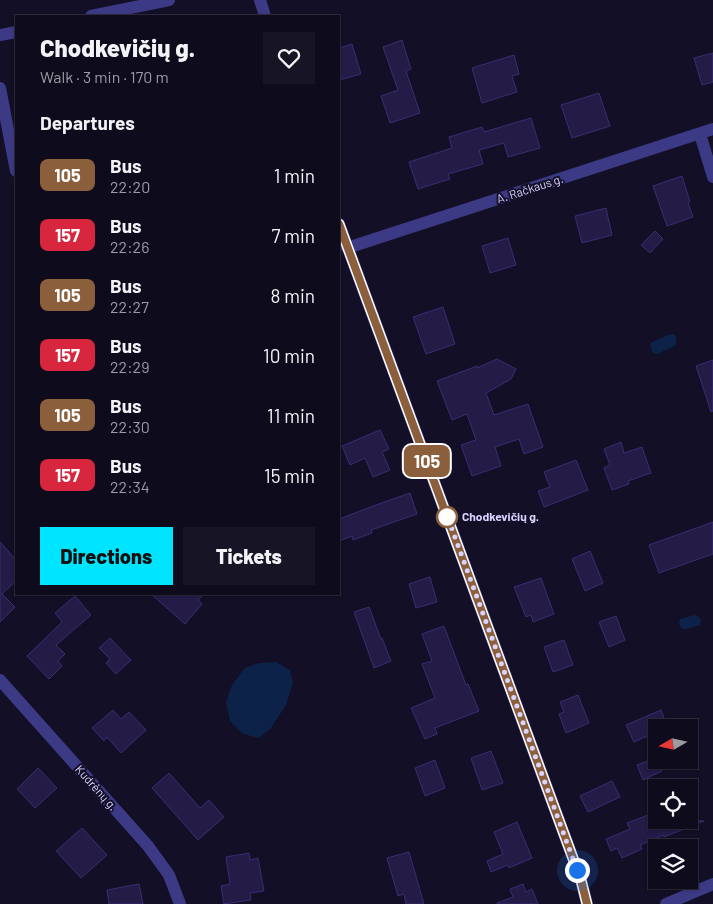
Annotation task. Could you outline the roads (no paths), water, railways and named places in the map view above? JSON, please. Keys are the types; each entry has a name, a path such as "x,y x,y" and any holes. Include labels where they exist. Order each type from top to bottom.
{"street":[{"path":"96,15 169,0"},
{"path":"260,0 265,15"},
{"path":"0,35 15,32"},
{"path":"0,88 15,166"},
{"name":"A. Račkaus g.","path":"347,248 713,129"},
{"path":"700,134 713,177"},
{"path":"340,227 581,880 587,904"},
{"name":"Kudrėnų g.","path":"0,680 148,846 169,875 180,904"},
{"path":"666,904 713,884"}],"water":[{"path":"674,334 676,345 657,354 653,353 650,343"},
{"path":"694,615 701,620 700,625 682,629 679,624 680,619"},
{"path":"276,662 290,670 293,683 286,705 271,728 259,738 243,734 230,721 226,702 232,685 245,668 259,663"}],"place":[{"name":"Chodkevičių g.","path":"447,517"}]}
